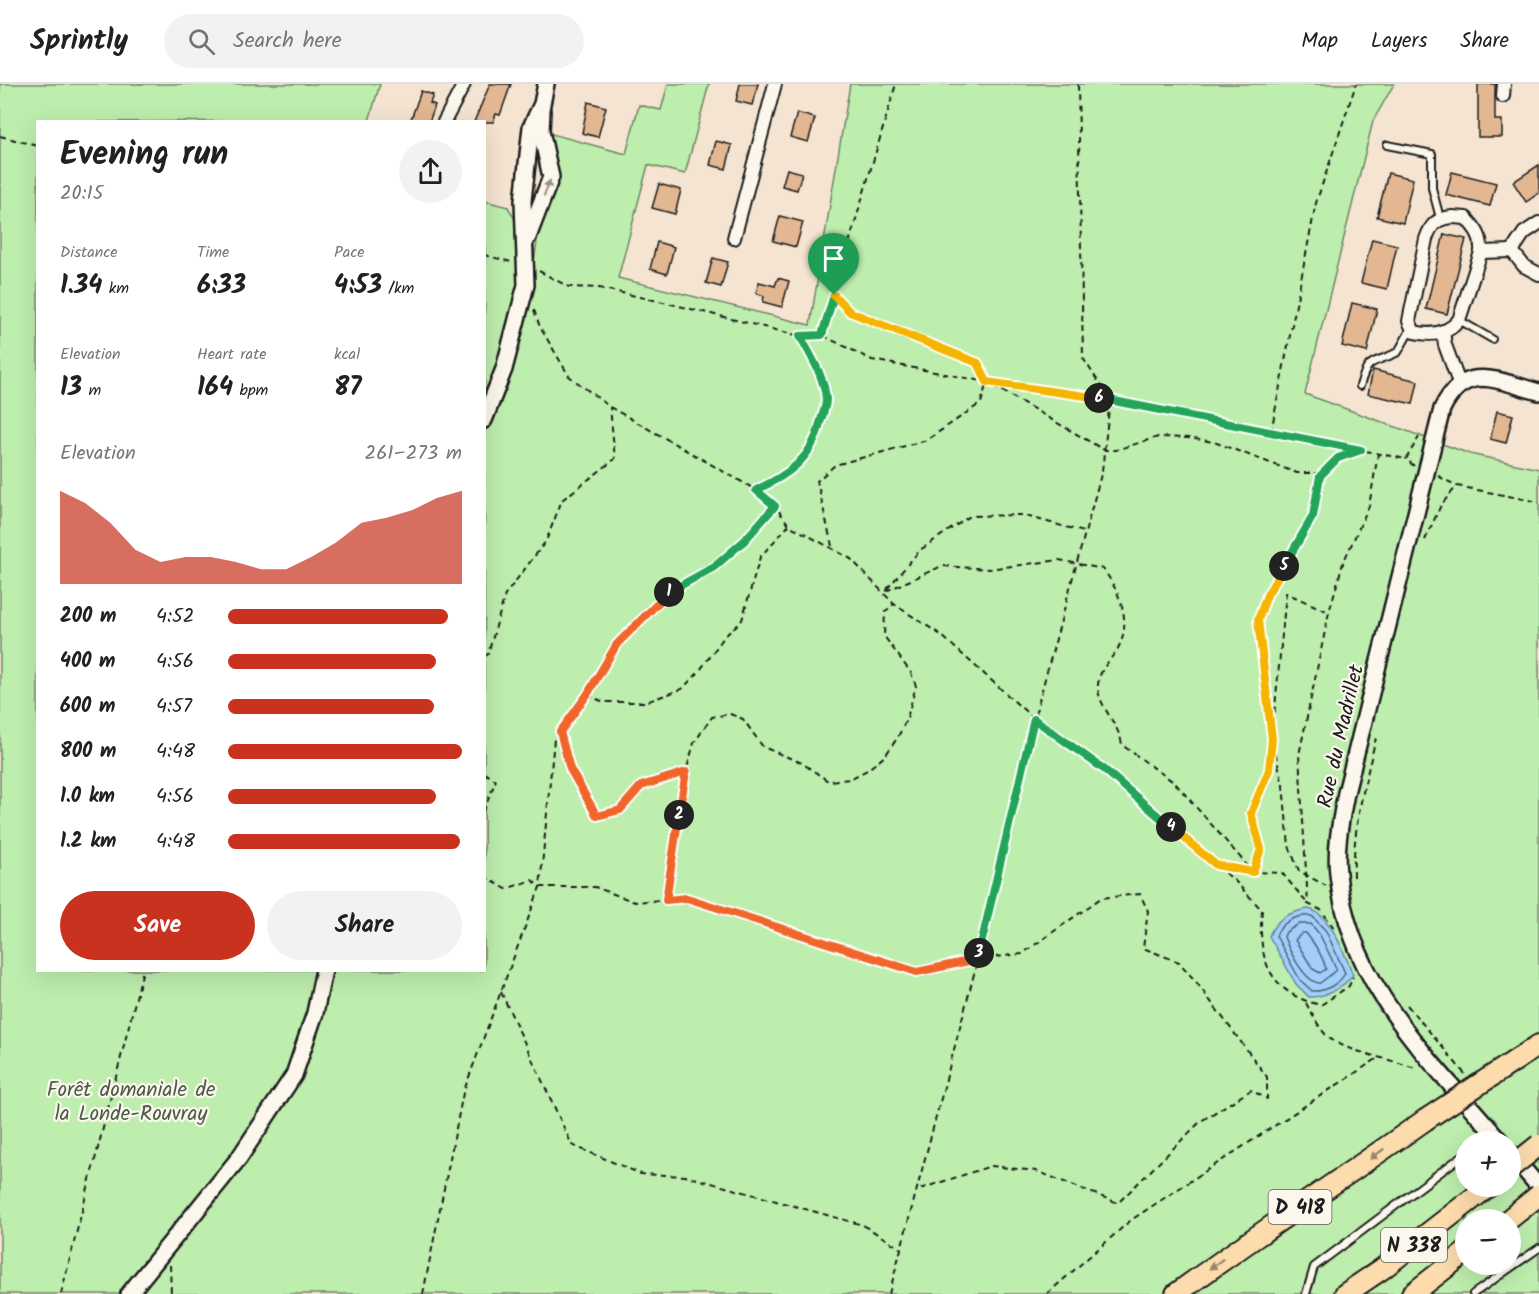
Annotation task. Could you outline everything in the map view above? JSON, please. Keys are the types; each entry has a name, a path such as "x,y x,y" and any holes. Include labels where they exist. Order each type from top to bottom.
{"highway":[{"name":"D 418","path":"1176,1294 1258,1233 1333,1186 1425,1120 1539,1045"},
{"path":"1521,1159 1539,1145"},
{"path":"1521,1210 1539,1195"},
{"name":"N 338","path":"1345,1294 1382,1269 1476,1197"},
{"name":"N 338","path":"1412,1294 1455,1261"}],"street":[{"path":"445,120 464,84"},
{"path":"526,243 551,177 541,131 542,104 546,84"},
{"path":"734,237 775,84"},
{"path":"486,415 504,369 526,285 523,201 531,127 542,104"},
{"path":"1440,218 1466,218 1477,230 1482,241 1481,252 1459,320 1453,328 1428,335 1414,332 1409,321 1430,228 1440,218"},
{"path":"1512,251 1524,233 1539,223"},
{"path":"1481,252 1512,251"},
{"path":"1512,251 1524,266 1539,273"},
{"path":"1443,332 1447,353 1459,383 1483,378 1539,392"},
{"name":"Rue du Madrillet","path":"1459,383 1442,409 1425,472 1346,793 1339,834 1337,873 1347,922 1366,972 1388,1007 1485,1131"},
{"path":"129,1294 239,1158 294,1076 315,1013 324,972"},
{"path":"1521,1166 1539,1186"}],"lane":[{"path":"1387,145 1432,154 1432,188 1440,218"},
{"path":"1459,320 1492,339"},
{"path":"1360,386 1366,367 1375,360 1398,352 1412,327"},
{"path":"1306,1294 1314,1267 1455,1161"},
{"path":"1473,1294 1539,1248"}],"path":[{"path":"822,335 896,84"},
{"path":"889,1294 978,959 1034,719 1101,471 1110,400 1083,358 1078,84"},
{"path":"1271,432 1316,203 1356,84"},
{"path":"0,136 36,145"},
{"path":"486,256 553,276 556,282 569,287 599,288 800,336 822,335 872,360 987,382 1110,400 1406,459"},
{"path":"526,285 540,327 569,376 610,407 756,490 775,506 789,525 832,546 851,559 894,604 941,636 1034,719 1105,770 1216,865 1262,910 1259,937 1263,957 1276,983 1306,1002 1321,1005 1349,986 1353,977"},
{"path":"834,295 850,312 978,363 987,382 1104,450 1116,450 1158,437 1188,438 1214,442 1297,473 1323,473"},
{"path":"756,490 783,478 803,461 817,436 826,401 818,369 800,336"},
{"path":"832,546 817,481 835,465 927,440 981,403 987,382"},
{"path":"486,656 505,595 546,541 562,500 615,459 610,407"},
{"path":"1306,875 1299,871 1289,846 1283,785 1272,739 1258,620 1267,595 1313,516 1320,476 1338,458 1361,450"},
{"path":"1425,472 1446,478 1457,486 1539,502"},
{"path":"1424,544 1441,505 1457,486"},
{"path":"423,1294 463,1093 540,887 554,739 587,695 617,644 639,619 670,592 714,567 744,541 775,506"},
{"path":"885,592 920,550 970,516 1022,515 1084,532"},
{"path":"587,695 604,702 646,702 682,689 698,674 724,637 742,620 760,557 789,525"},
{"path":"885,592 942,566 989,569 1059,560 1074,565 1102,569 1114,584 1122,608 1125,633 1102,669 1097,688 1110,719 1121,734 1122,745 1175,783 1253,872"},
{"path":"1253,872 1261,849 1251,813 1269,770 1286,592 1329,612"},
{"path":"666,900 686,772 694,743 712,717 730,714 743,718 763,747 802,763 828,781 850,779 885,756 907,717 916,686 910,673 884,636 885,612 894,604"},
{"path":"1355,884 1355,833 1378,728"},
{"path":"560,732 570,769 597,816 620,810 641,786 686,772"},
{"path":"486,774 496,780 486,805"},
{"path":"1216,865 1253,872 1282,873 1308,904"},
{"path":"486,877 506,889 532,880 540,887 595,887 635,902 687,898 917,972 978,959 1022,954 1101,898 1140,894 1148,911 1143,948 1179,962 1197,983 1268,1077 1267,1099 1251,1090 1201,1121 1118,1203 1036,1171 990,1166 917,1190"},
{"path":"61,1294 142,972"},
{"path":"501,992 572,1145 641,1174 686,1176 863,1225 900,1248"},
{"path":"1403,1000 1471,1082"},
{"path":"1306,1002 1328,1037 1378,1058 1401,1061 1425,1072"},
{"path":"1047,1294 1131,1220 1378,1058"},
{"path":"170,1244 171,1294"}],"green space":[{"name":"Forêt domaniale de la Londe-Rouvray","path":"0,84 380,84 369,120 36,120 36,972 486,972 486,201 508,207 535,256 540,219 557,187 557,167 548,133 626,154 639,105 661,110 668,84 709,84 685,174 648,165 618,278 810,325 850,84 1394,84 1373,121 1305,394 1470,454 1539,469 1539,1294 0,1294"}],"water":[{"path":"1308,909 1316,912 1330,926 1353,975 1344,984 1322,996 1309,997 1296,984 1269,936 1284,917"}],"building":[{"path":"490,84 511,84 500,115 496,114 493,122 475,120"},
{"path":"740,84 758,84 752,105 736,101"},
{"path":"1478,84 1495,84 1495,120 1502,120 1502,137 1478,137"},
{"path":"421,91 433,95 430,103 435,105 430,120 411,120"},
{"path":"588,102 606,107 598,137 582,133"},
{"path":"797,113 815,118 808,142 790,137"},
{"path":"716,141 732,145 726,169 710,165"},
{"path":"1539,165 1539,193 1526,202 1513,182"},
{"path":"787,169 802,173 797,190 782,186"},
{"path":"1452,172 1496,183 1490,206 1446,195"},
{"path":"1388,173 1413,179 1403,223 1377,217"},
{"path":"659,184 681,190 675,214 652,208"},
{"path":"780,216 803,222 796,247 773,241"},
{"path":"1444,234 1466,239 1447,314 1426,309"},
{"path":"1372,239 1397,245 1387,289 1361,283"},
{"path":"657,242 674,247 667,274 650,269"},
{"path":"713,258 728,262 721,287 706,283"},
{"path":"778,278 789,281 782,307 763,302 764,296 756,293 759,282 775,286"},
{"path":"1352,303 1377,309 1367,352 1342,346"},
{"path":"1373,370 1418,381 1413,404 1368,394"},
{"path":"1497,411 1513,415 1506,443 1490,439"}],"route":[{"path":"834,295 850,312 978,363 987,382 1110,400 1361,450 1338,458 1320,476 1313,516 1267,595 1258,620 1272,739 1269,770 1251,813 1261,849 1253,872 1216,865 1105,770 1034,719 978,959 917,972 687,898 666,900 686,772 641,786 620,810 597,816 570,769 560,732 587,695 617,644 639,619 670,592 714,567 744,541 775,506 756,490 783,478 803,461 817,436 826,401 818,369 800,336 822,335 834,295"}]}
